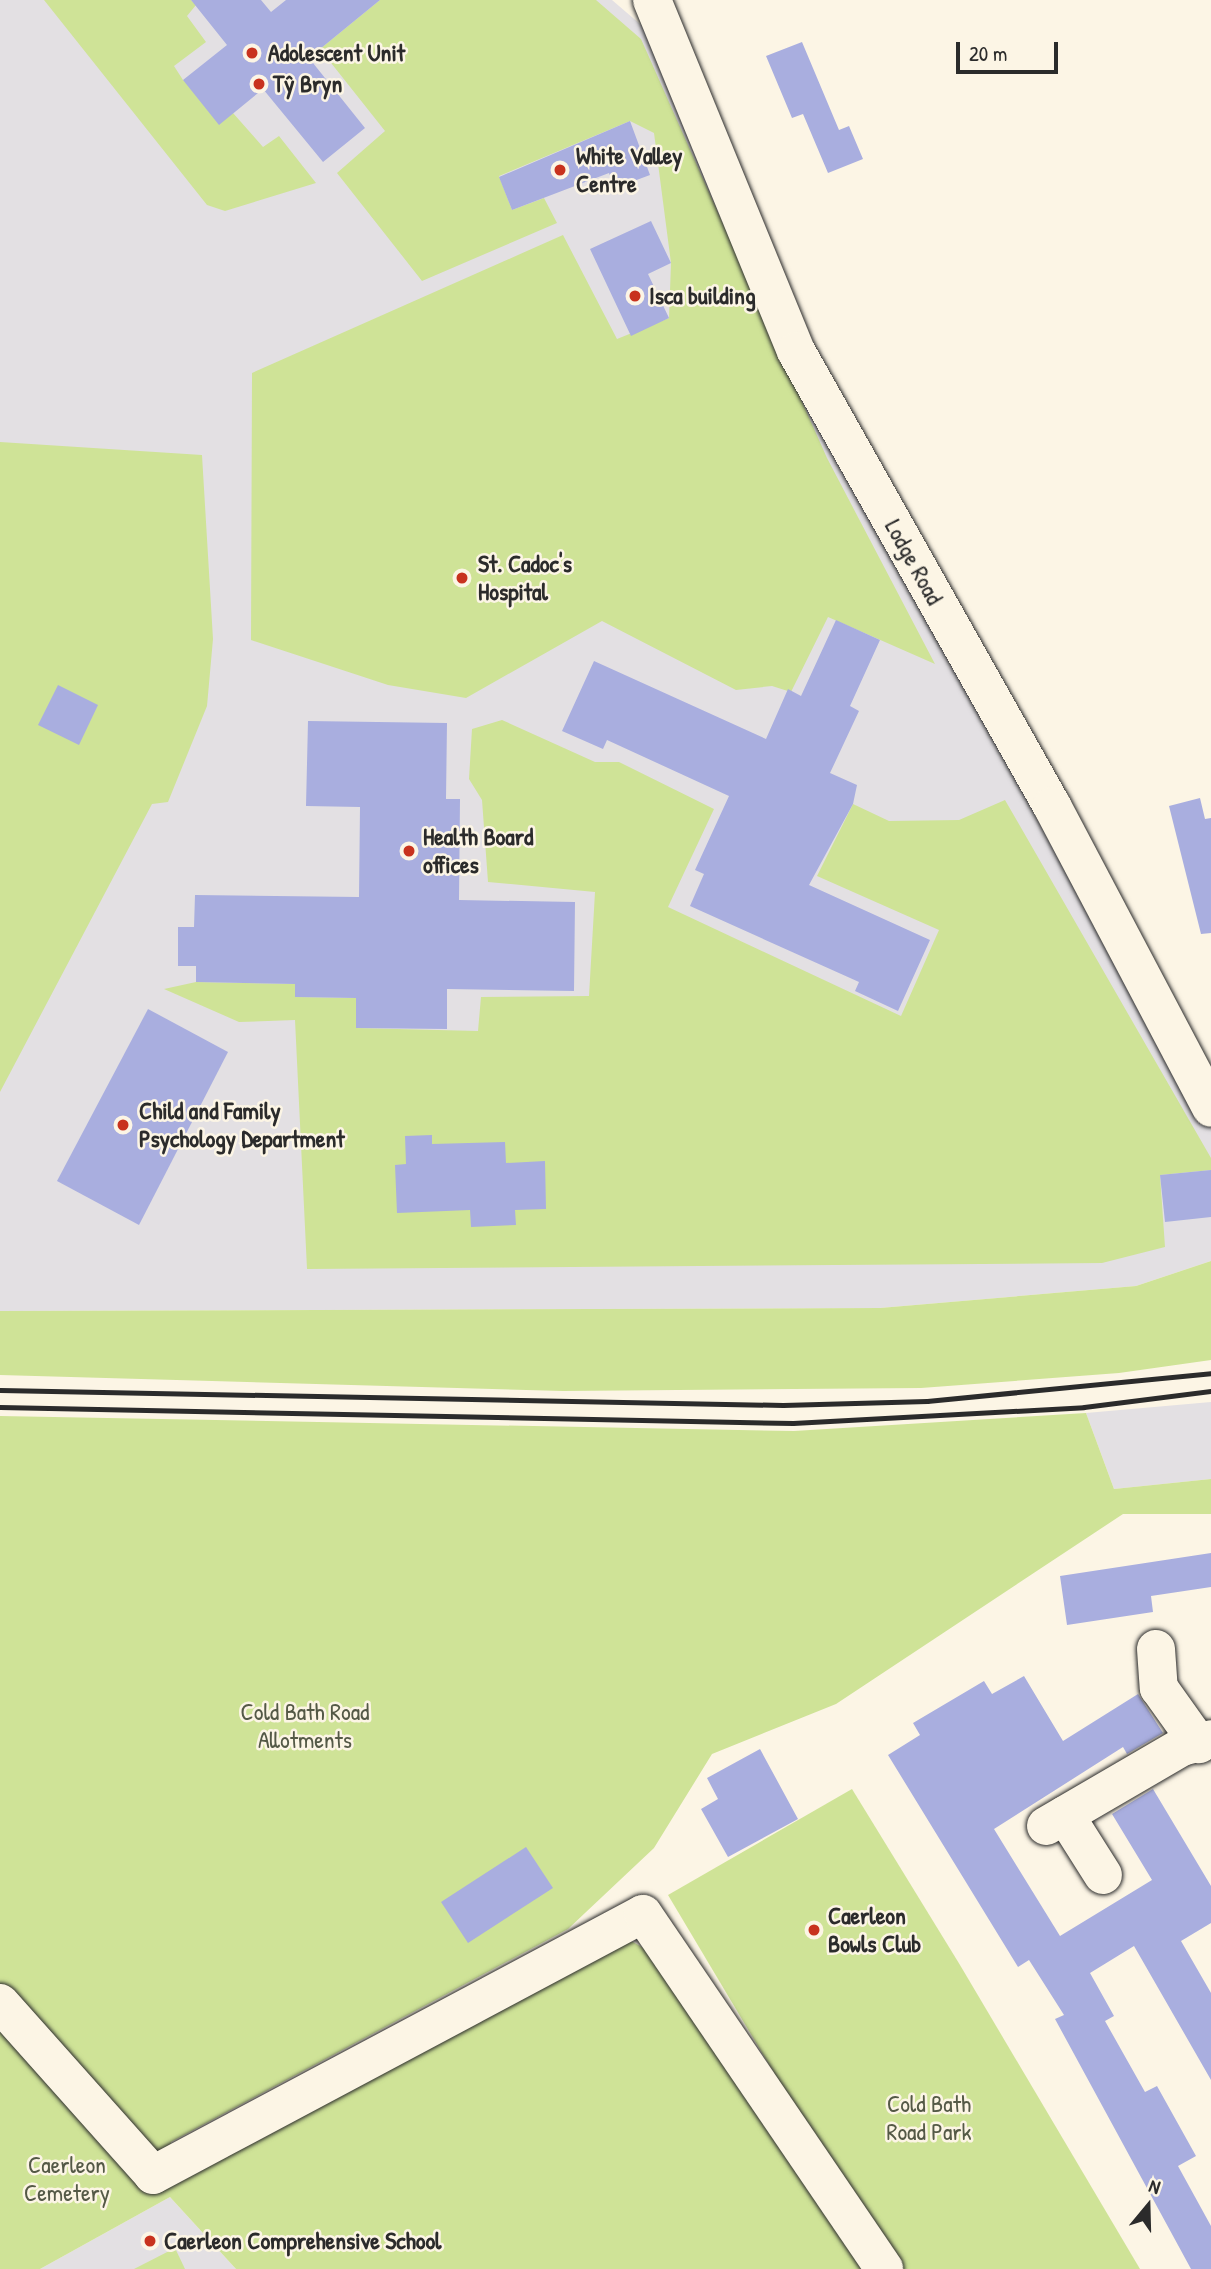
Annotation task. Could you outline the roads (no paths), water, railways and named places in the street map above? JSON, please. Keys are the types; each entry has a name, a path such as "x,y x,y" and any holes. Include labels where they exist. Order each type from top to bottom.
{"street":[{"name":"Lodge Road","path":"652,0 796,351 1052,806 1211,1108"},
{"path":"1103,1875 1055,1821 1182,1747 1205,1742 1158,1688 1156,1648"},
{"path":"0,2003 153,2175 643,1914 884,2269"}],"railway":[{"path":"0,1390 783,1405 927,1401 1211,1373"},
{"path":"0,1407 793,1423 1084,1407 1211,1391"}],"place":[{"name":"Adolescent Unit","path":"252,53"},
{"name":"Tŷ Bryn","path":"259,84"},
{"name":"White Valley Centre","path":"560,170"},
{"name":"Isca building","path":"635,296"},
{"name":"St. Cadoc's Hospital","path":"462,578"},
{"name":"Health Board offices","path":"409,851"},
{"name":"Child and Family Psychology Department","path":"123,1125"},
{"name":"Caerleon Bowls Club","path":"814,1930"},
{"name":"Caerleon Comprehensive School","path":"150,2241"}],"park label":[{"name":"Cold Bath Road Allotments","path":"305,1726"},
{"name":"Cold Bath Road Park","path":"929,2118"},
{"name":"Caerleon Cemetery","path":"67,2179"}]}
